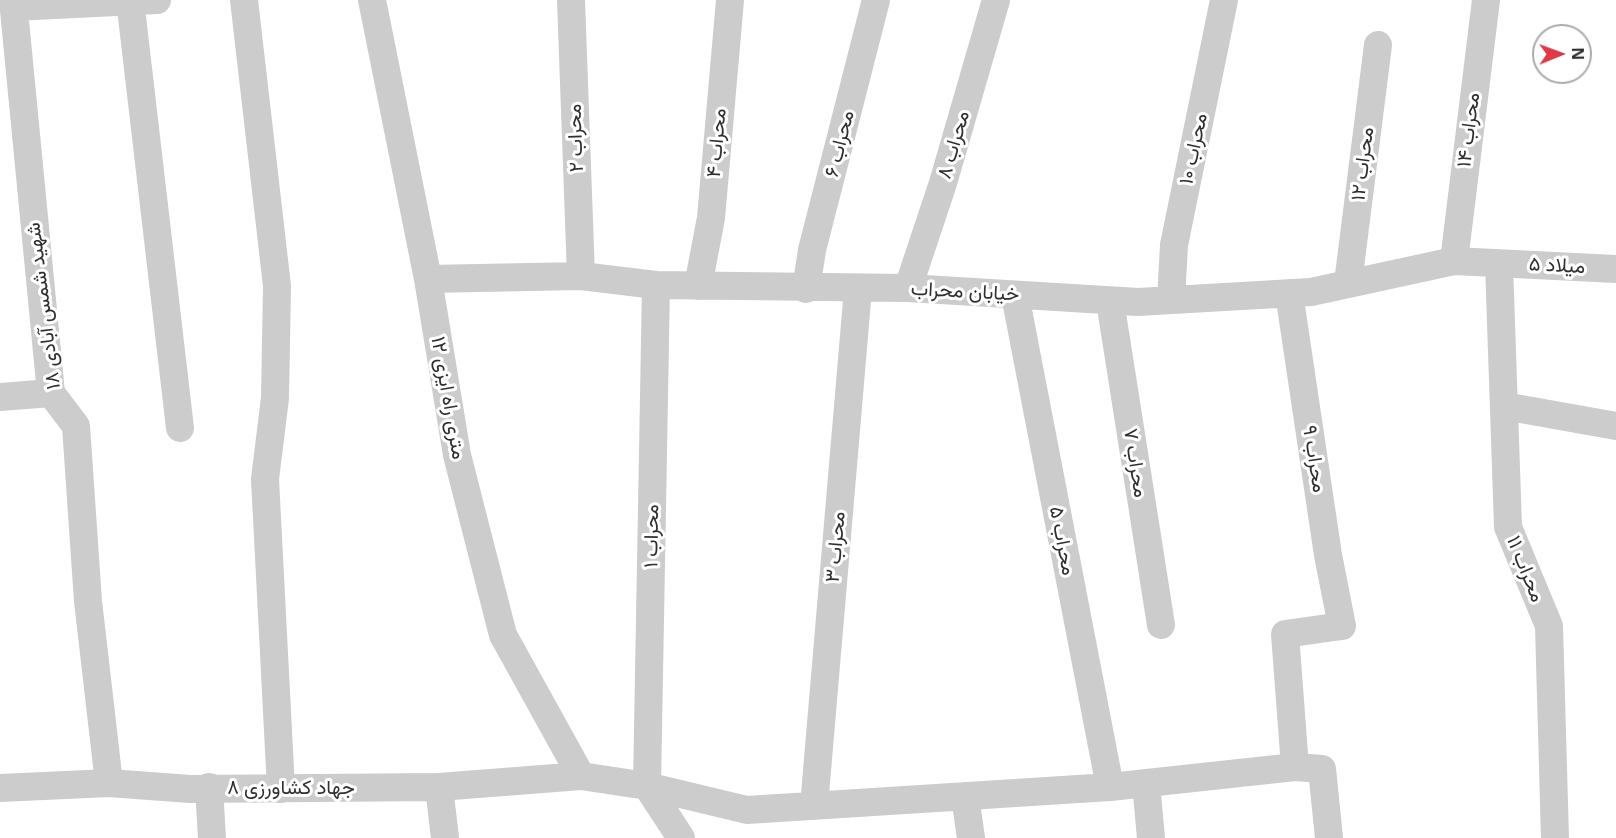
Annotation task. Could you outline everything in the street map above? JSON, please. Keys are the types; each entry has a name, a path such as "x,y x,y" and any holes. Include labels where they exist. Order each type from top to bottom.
{"street":[{"path":"244,0 277,286 275,399 265,479 282,789"},
{"name":"۱۲ متری راه ایزی","path":"372,0 428,279 457,455 503,635 581,776"},
{"name":"محراب ۲","path":"571,0 581,276"},
{"name":"محراب ۴","path":"698,286 711,218 730,0"},
{"name":"محراب ۶","path":"806,289 812,250 876,0"},
{"name":"محراب ۸","path":"908,288 943,183 996,0"},
{"name":"محراب ۱۰","path":"1171,300 1174,246 1224,0"},
{"name":"محراب ۱۴","path":"1454,261 1486,0"},
{"path":"14,3 139,1 180,428"},
{"name":"شهید شمس آبادی ۱۸","path":"14,3 51,393 76,426 88,601 109,783"},
{"name":"محراب ۱۲","path":"1348,283 1378,45"},
{"name":"خیابان محراب","path":"428,279 581,276 656,285 806,289 908,288 1110,301 1311,292 1454,261 1499,264"},
{"name":"میلاد ۵","path":"1499,264 1616,269"},
{"name":"محراب ۱۱","path":"1499,264 1508,527 1549,626 1555,838"},
{"name":"محراب ۱","path":"647,786 656,285"},
{"name":"محراب ۳","path":"814,806 858,289"},
{"name":"محراب ۹","path":"1289,293 1328,555 1342,626 1285,634 1295,767"},
{"name":"محراب ۵","path":"1015,295 1110,787"},
{"name":"محراب ۷","path":"1110,301 1161,625"},
{"path":"0,397 51,393"},
{"path":"1504,406 1616,426"},
{"name":"جهاد کشاورزی ۸","path":"0,788 109,783 190,789 209,787 282,789 439,787 581,776 647,786 747,810 1110,787 1295,767 1322,769 1329,838"},
{"path":"1146,783 1151,838"},
{"path":"647,786 681,838"},
{"path":"209,787 212,838"},
{"path":"439,787 445,838"},
{"path":"965,796 971,838"}]}
